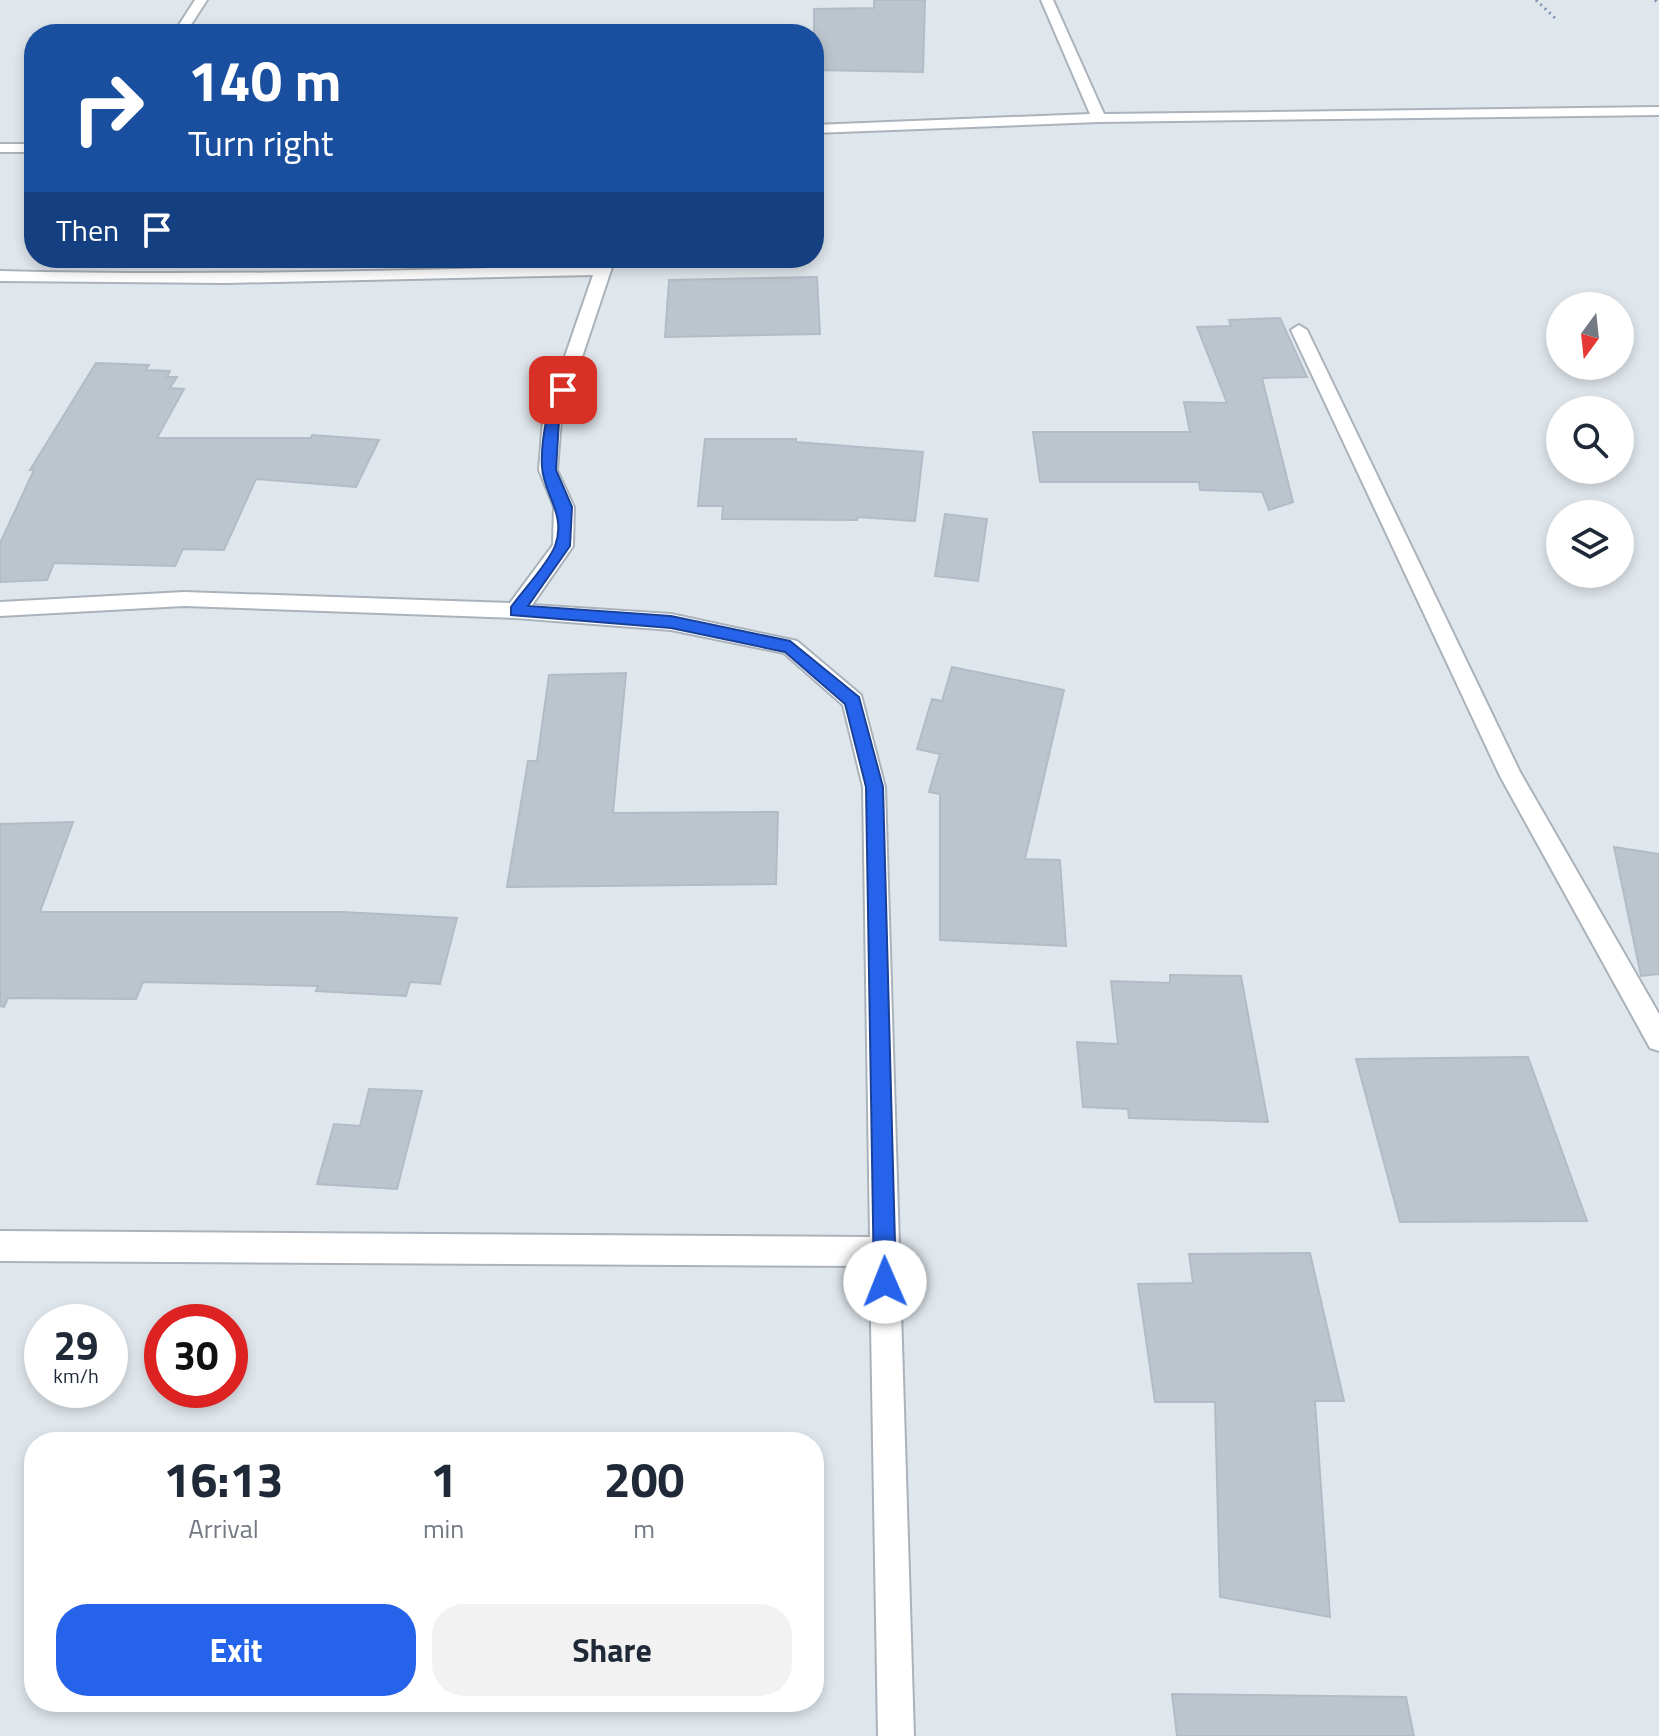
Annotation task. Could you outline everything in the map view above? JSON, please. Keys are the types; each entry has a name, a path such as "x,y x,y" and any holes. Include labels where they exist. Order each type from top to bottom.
{"street":[{"path":"185,24 201,0"},
{"path":"1047,0 1099,118"},
{"path":"824,129 1099,118 1653,112 1659,123"},
{"path":"0,148 24,148"},
{"path":"0,276 88,279 340,277 524,268"},
{"path":"516,611 563,546 564,507 548,470 552,420 605,268"},
{"path":"1299,330 1511,776 1659,1039"},
{"path":"0,609 184,599 516,611 671,622 790,647 853,701 874,787 896,1736"},
{"path":"0,1246 884,1252"}],"path":[{"path":"1536,0 1556,19"},
{"path":"1655,0 1659,4"}],"building":[{"path":"874,0 925,0 923,72 824,70 824,24 814,24 814,9 874,8"},
{"path":"817,277 820,334 665,337 669,280"},
{"path":"1280,318 1307,377 1262,378 1293,502 1269,510 1262,492 1200,490 1199,482 1040,482 1033,432 1190,432 1184,402 1227,403 1197,327 1231,326 1229,320"},
{"path":"96,363 149,365 146,370 170,371 167,377 177,377 170,388 184,389 157,438 311,438 312,435 379,440 356,487 256,479 224,550 183,549 175,566 54,563 47,580 0,582 0,543 34,470 30,470"},
{"path":"705,439 796,439 796,442 923,452 915,521 858,517 857,520 722,519 723,506 698,506"},
{"path":"945,514 987,519 978,581 935,576"},
{"path":"952,667 1064,690 1025,859 1060,860 1066,946 940,940 940,794 929,792 940,754 917,749 932,699 942,701"},
{"path":"626,673 613,813 778,812 776,884 507,887 528,761 537,761 549,675"},
{"path":"73,822 40,912 342,912 457,918 440,984 410,982 406,996 316,991 318,986 143,982 136,999 8,998 4,1007 0,1006 0,824"},
{"path":"1614,847 1659,854 1659,974 1641,976"},
{"path":"1170,975 1241,976 1268,1122 1129,1118 1128,1109 1083,1107 1077,1042 1118,1044 1111,981 1170,983"},
{"path":"1528,1057 1587,1221 1400,1222 1356,1059"},
{"path":"369,1089 422,1091 397,1189 317,1184 334,1124 360,1126"},
{"path":"1310,1253 1344,1401 1315,1401 1330,1617 1220,1597 1215,1402 1155,1402 1138,1284 1193,1283 1189,1254"},
{"path":"1172,1694 1406,1697 1414,1736 1177,1736"}],"route":[{"path":"563,390 552,420 548,470 564,507 563,546 516,611 671,622 790,647 853,701 874,787 885,1282"}]}
